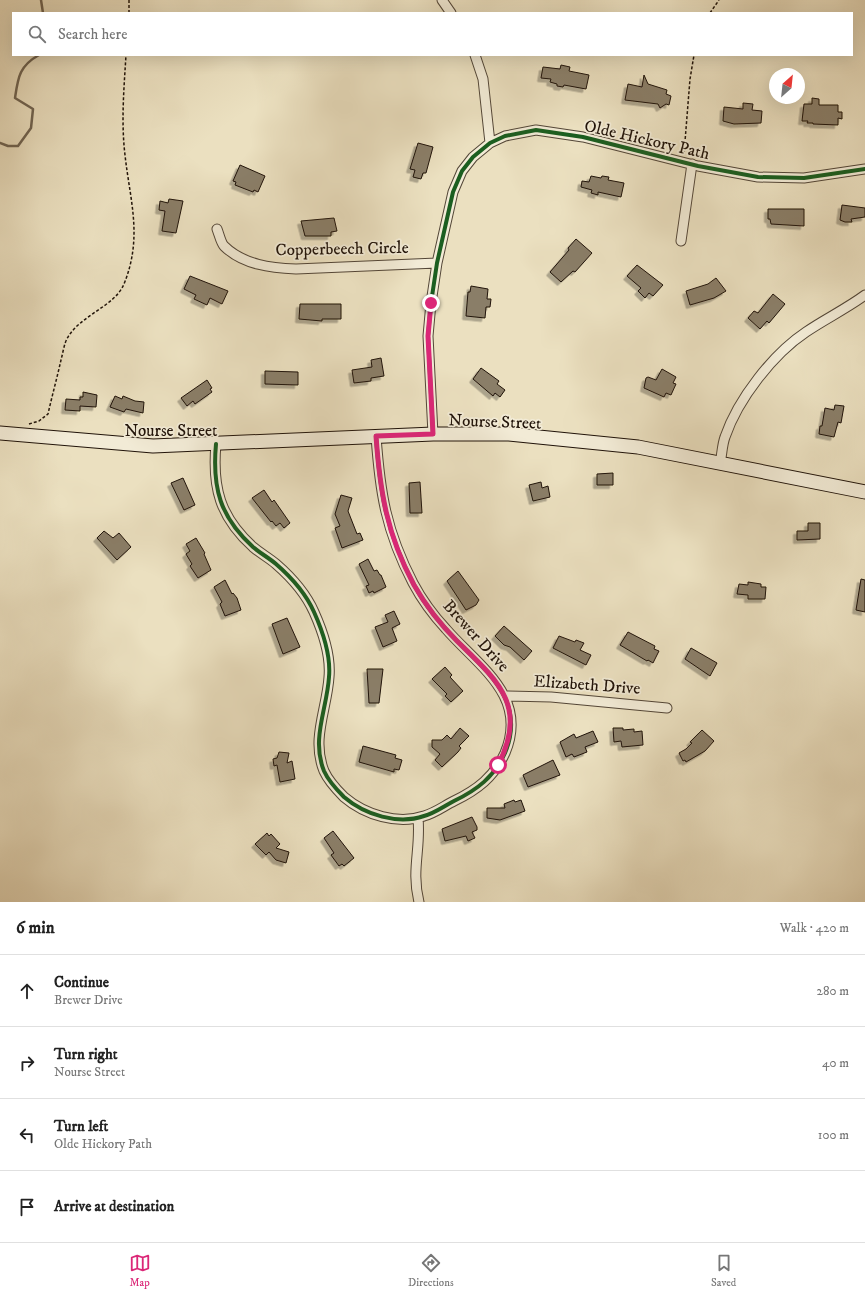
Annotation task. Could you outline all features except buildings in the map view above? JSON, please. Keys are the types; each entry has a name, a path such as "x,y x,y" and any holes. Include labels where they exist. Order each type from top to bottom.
{"main road":[{"name":"Nourse Street","path":"0,433 134,445 216,444 433,434 495,433 545,436 638,447 865,492"}],"street":[{"path":"442,0 450,12"},
{"path":"475,56 483,79 490,143"},
{"name":"Olde Hickory Path","path":"433,434 428,336 437,263 453,192 462,171 473,157 490,143 505,136 536,130 583,137 688,163 758,178 804,178 865,169"},
{"path":"681,241 688,163"},
{"name":"Copperbeech Circle","path":"217,229 224,246 245,260 272,268 296,269 437,263"},
{"path":"720,463 724,438 730,423 742,402 766,369 786,347 805,332 865,295"},
{"name":"Brewer Drive","path":"216,444 215,476 223,511 248,542 276,564 300,590 311,607 320,627 330,667 328,691 319,733 321,758 324,771 339,791 361,809 391,818 418,818 442,808 477,789 489,778 505,752 510,735 510,716 505,696 499,684 433,613 414,584 396,545 386,516 380,486 376,436"},
{"name":"Elizabeth Drive","path":"505,696 551,697 667,708"},
{"path":"418,818 420,840 415,877 419,902"}],"path":[{"path":"129,0 129,12"},
{"path":"711,12 719,0"},
{"path":"23,424 38,421 48,414 67,338 81,322 116,296 124,285 130,265 135,230 134,212 125,154 123,112 126,56"},
{"path":"688,163 684,136 694,56"}],"waterway":[{"path":"41,0 43,12"},
{"path":"0,143 8,146 18,146 31,128 33,109 15,98 17,84 23,68 37,56"}],"cycle path":[{"path":"433,434 428,336 437,263 453,192 462,171 473,157 490,143 505,136 536,130 583,137 698,166 758,177 804,178 865,169"},
{"path":"216,444 215,474 217,488 226,513 242,536 253,547 282,569 298,586 311,605 323,636 329,660 328,689 319,736 320,759 324,771 333,785 344,797 362,809 382,817 393,819 414,819 432,813 462,797 490,776 501,762 505,753 511,733 510,715 505,698 485,669 432,613 416,589 396,546 390,529 382,494 376,436"}],"route":[{"path":"431,303 428,336 433,434 376,436 382,501 390,531 420,596 446,629 499,684 505,696 510,716 510,735 505,752 498,765"}]}
